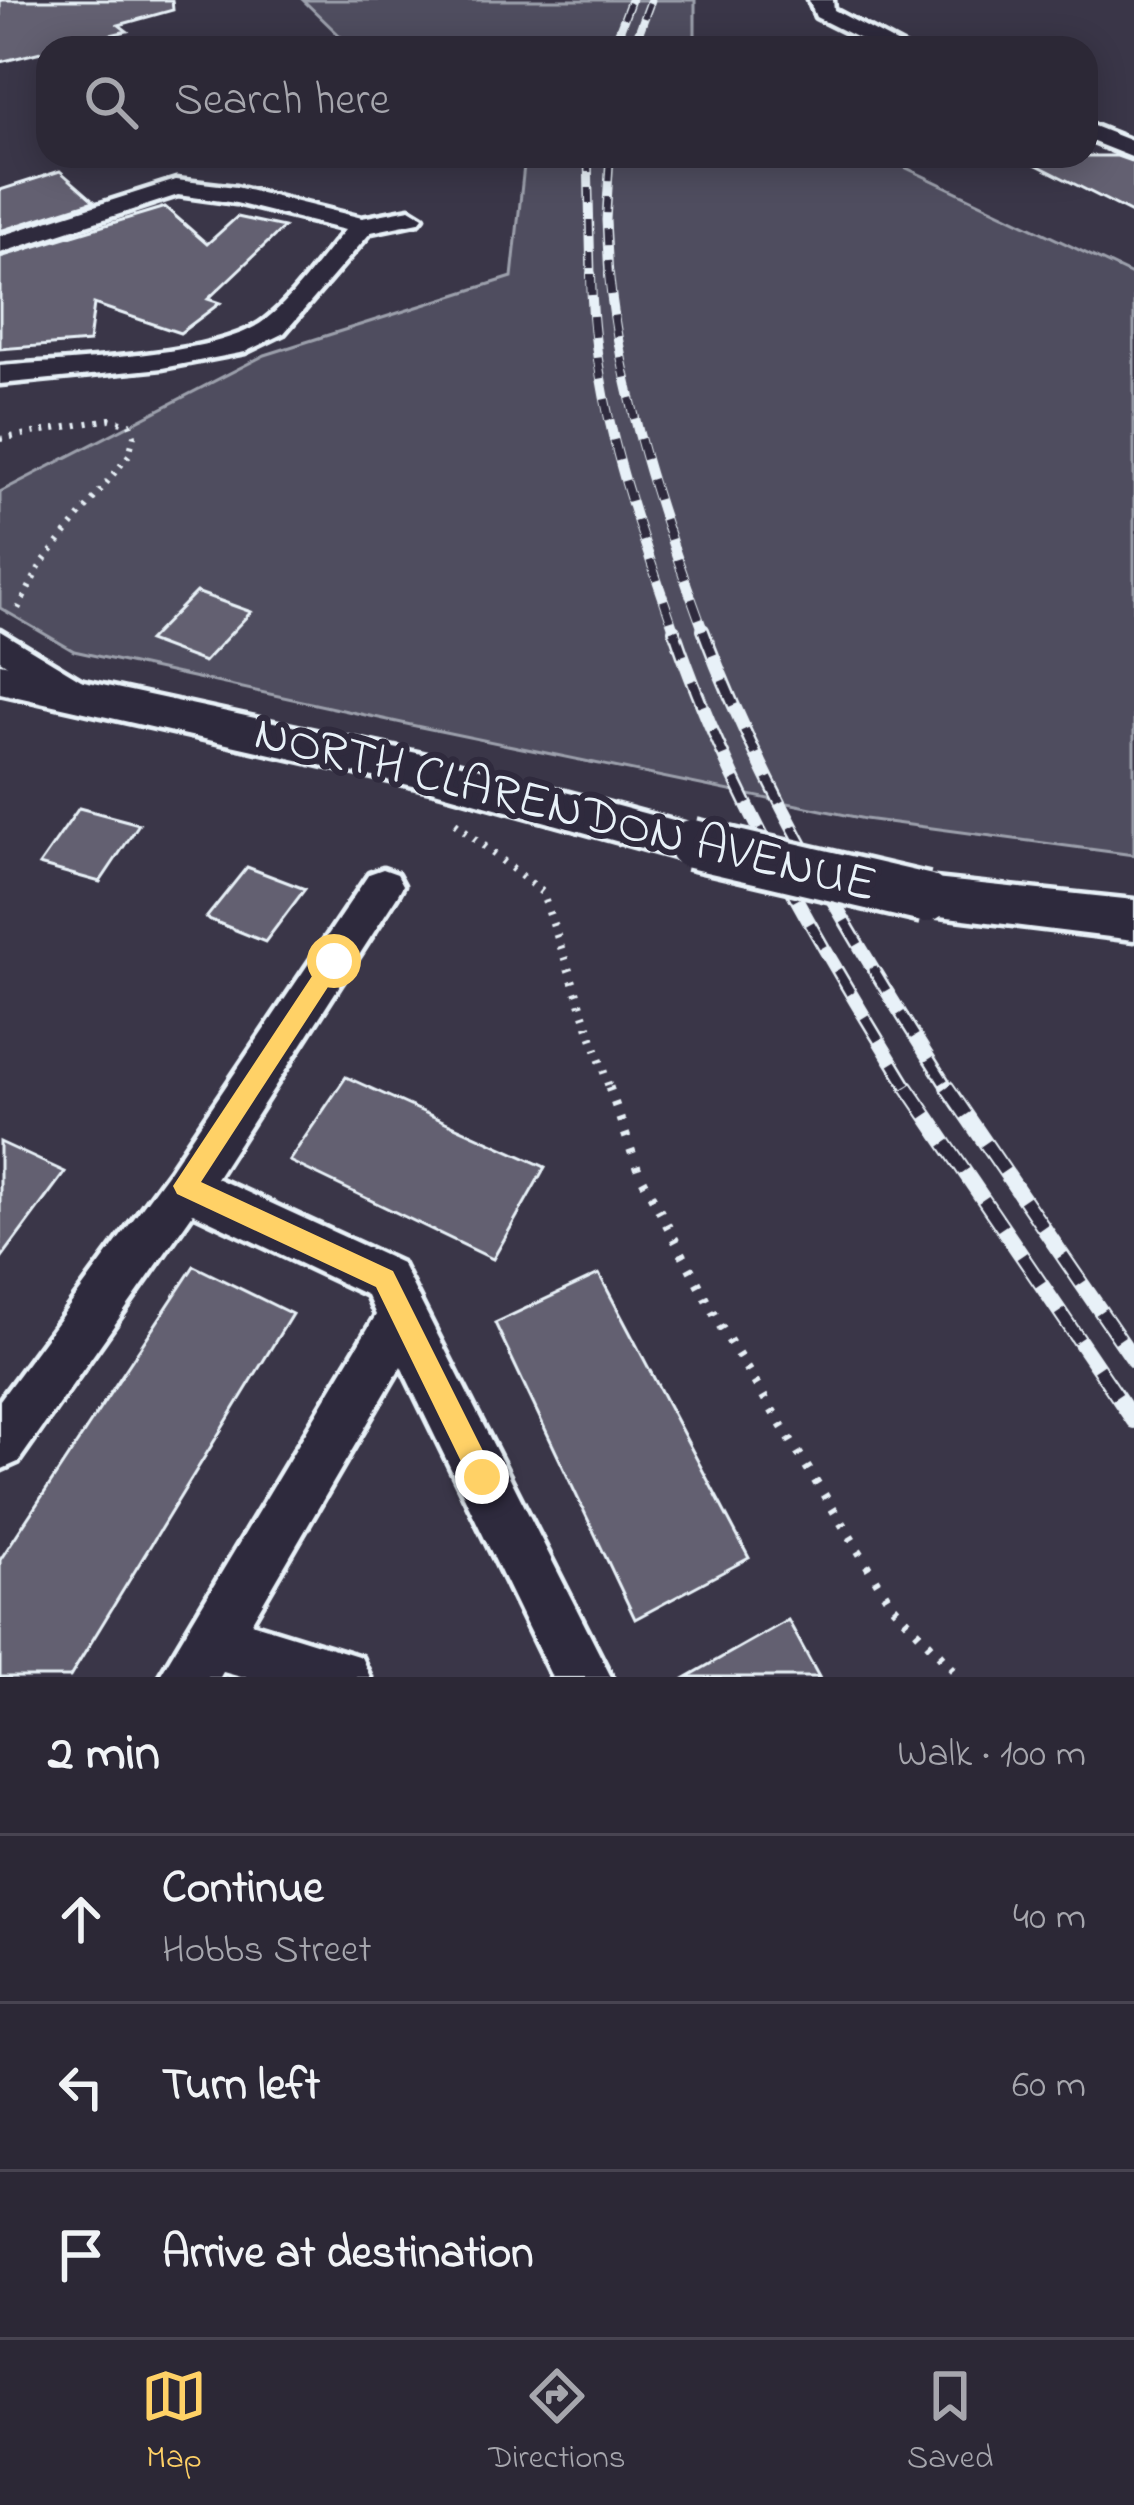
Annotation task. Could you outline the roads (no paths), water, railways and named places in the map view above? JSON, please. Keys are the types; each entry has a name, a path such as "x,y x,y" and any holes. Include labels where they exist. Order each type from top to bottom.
{"street":[{"path":"826,1 823,13 868,36"},
{"path":"1098,135 1134,151"},
{"path":"0,245 176,187 236,195 362,226 410,217"},
{"path":"0,375 162,359 235,346 274,327 362,226"},
{"path":"7,633 81,697"},
{"name":"NORTH CLARENDON AVENUE","path":"0,678 430,772 692,844 925,898 1134,920"},
{"path":"0,1444 185,1186 383,885"},
{"path":"185,1186 384,1279 582,1677"},
{"path":"340,1677 199,1659 403,1316"}],"railway":[{"path":"618,36 631,0"},
{"path":"638,36 651,0"},
{"path":"588,168 591,277"},
{"path":"609,168 609,277"},
{"path":"591,274 599,368 618,456 674,630"},
{"path":"609,274 633,411 704,633"},
{"path":"674,630 721,750 778,866 909,1090"},
{"path":"703,630 783,809 879,979 948,1089"},
{"path":"948,1089 1134,1360"},
{"path":"909,1090 1134,1421"}]}
